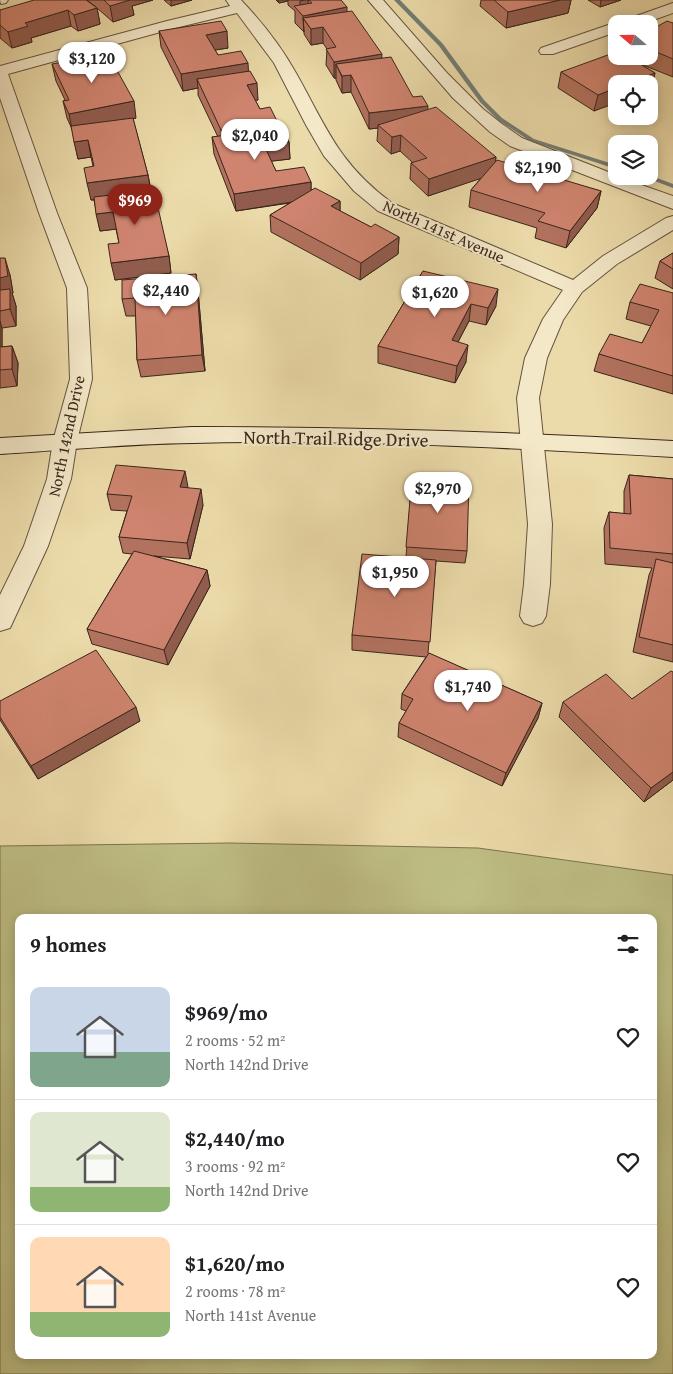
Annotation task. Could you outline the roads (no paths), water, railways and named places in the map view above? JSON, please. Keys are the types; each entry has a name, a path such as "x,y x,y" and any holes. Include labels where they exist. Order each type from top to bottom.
{"street":[{"path":"375,0 477,114 502,133 516,142 673,203"},
{"path":"0,72 237,4"},
{"name":"North 141st Avenue","path":"237,4 260,31 288,73 330,151 351,180 368,196 386,208 574,288"},
{"path":"653,15 673,8"},
{"path":"547,51 608,30"},
{"name":"North 142nd Drive","path":"0,72 48,213 77,288 81,379 65,441 60,479 39,537 1,621"},
{"path":"533,616 537,584 540,524 528,398 536,358 553,319 574,288 610,260 673,222"},
{"name":"North Trail Ridge Drive","path":"0,446 65,441 192,436 306,435 533,442 673,449"}],"waterway":[{"path":"397,0 441,45 482,101 500,119 532,140 608,164"},
{"path":"658,181 673,186"}]}
